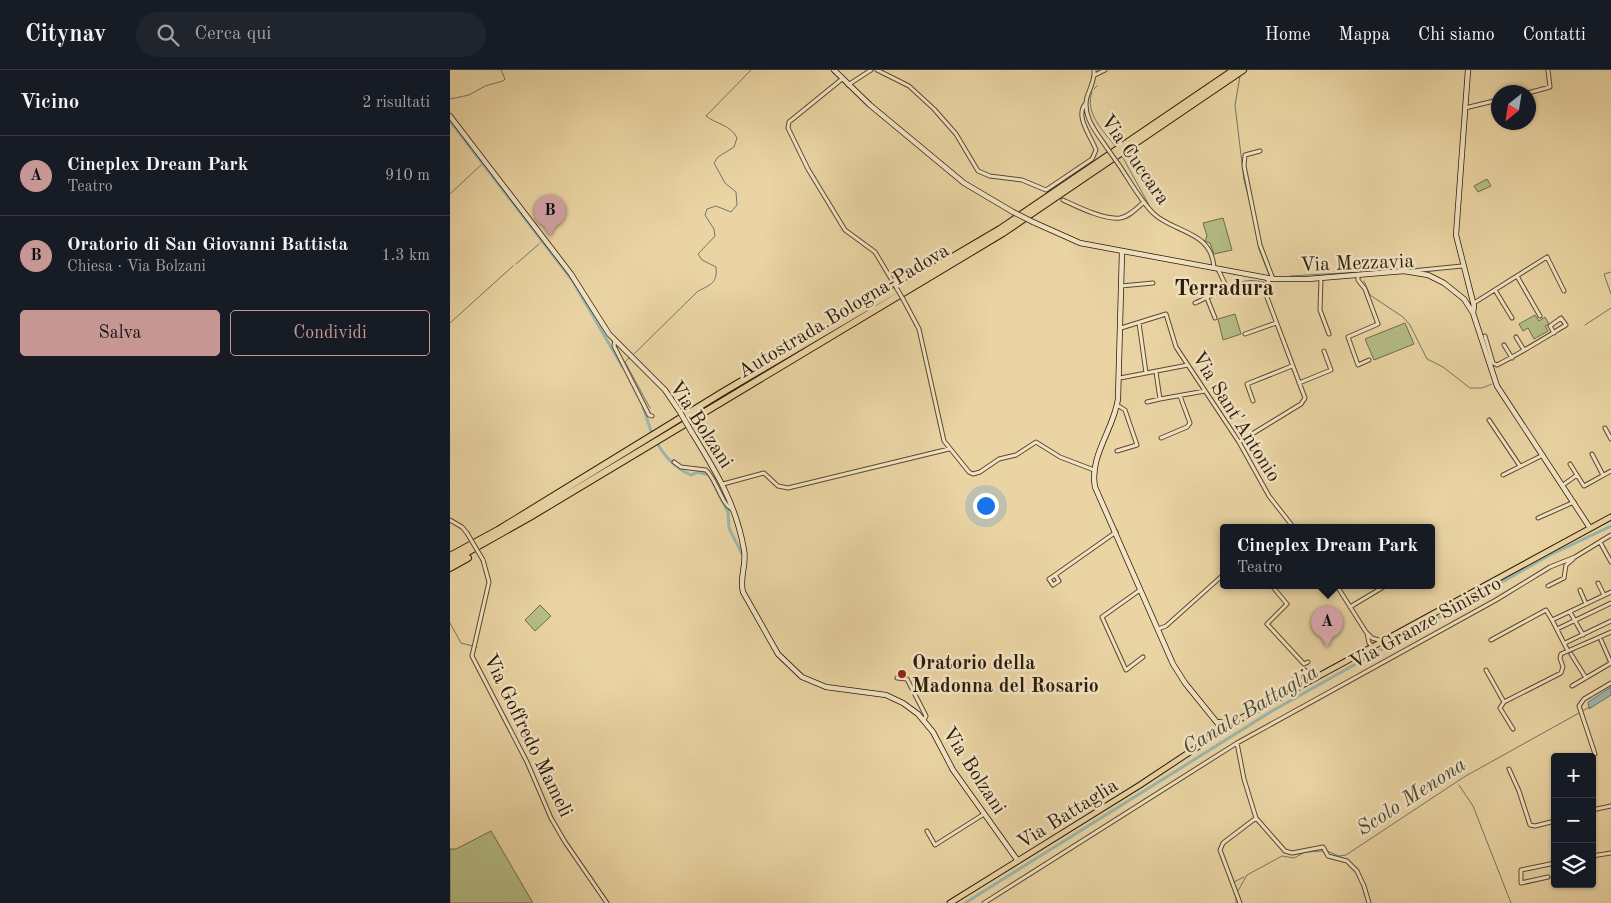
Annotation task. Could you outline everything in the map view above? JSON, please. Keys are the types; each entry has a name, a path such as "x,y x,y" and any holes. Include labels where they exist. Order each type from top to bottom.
{"highway":[{"name":"Autostrada Bologna-Padova","path":"450,556 498,530 731,388 1000,228 1234,70"},
{"name":"Autostrada Bologna-Padova","path":"450,562 548,506 1003,233 1243,70"},
{"path":"450,568 517,528 548,506"},
{"path":"450,551 498,530"}],"main road":[{"name":"Via Battaglia","path":"950,903 1230,725 1611,517"}],"street":[{"name":"Via Mezzavia","path":"834,70 848,85 977,192 1073,241 1122,252 1279,280 1412,271 1444,283 1464,299 1473,313 1486,346 1497,386 1590,528"},
{"path":"848,85 871,70"},
{"path":"878,70 909,86 934,109 956,134 978,171 990,176 1022,180 1046,190 1096,154 1082,116 1082,110 1086,103"},
{"name":"Via Cuccara","path":"1094,70 1086,103 1090,123 1144,202 1163,220 1196,236 1210,254 1227,288"},
{"path":"1094,75 1105,70"},
{"path":"1468,70 1456,226 1457,243 1462,266 1474,303 1473,313"},
{"path":"1536,91 1550,87 1548,70"},
{"path":"842,79 788,125 808,169 845,230 869,246 903,299 919,329 942,435 948,448 971,473 980,472 1000,459 1016,454 1036,442 1060,457 1094,468"},
{"path":"1465,108 1491,102"},
{"name":"Via Bolzani","path":"450,116 571,274 606,329 665,390 680,412 724,484 745,551 741,580 743,592 786,664 802,677 826,687 875,692 895,699 911,708 924,720 953,770 1018,861"},
{"path":"1260,151 1245,155 1244,166 1260,245 1272,279"},
{"path":"1063,200 1093,214 1118,218 1127,216 1144,202"},
{"path":"1122,252 1120,378 1117,405 1094,468 1095,487 1178,674 1223,730"},
{"path":"1474,303 1547,258 1564,290"},
{"path":"1412,271 1462,266"},
{"path":"1358,274 1358,280 1365,289 1378,324 1348,337 1358,365 1369,360"},
{"path":"1517,276 1540,316"},
{"path":"1265,278 1268,284 1266,294"},
{"path":"1321,278 1320,310 1329,334"},
{"path":"1195,303 1227,288 1250,283 1268,284 1279,280"},
{"path":"1121,286 1153,283"},
{"path":"1239,442 1304,401 1305,398 1262,284"},
{"path":"1495,290 1512,318"},
{"path":"1207,298 1215,318"},
{"name":"Via Sant'Antonio","path":"1139,323 1166,314 1176,347 1239,442 1269,496 1291,524"},
{"path":"1485,336 1486,346 1494,365 1512,358 1524,350 1554,333 1566,325 1561,318 1550,326 1554,333"},
{"path":"1245,334 1276,322"},
{"path":"1120,328 1139,323 1146,373"},
{"path":"1516,337 1524,350"},
{"name":"Via Bolzani","path":"615,340 614,346 649,416 652,416"},
{"path":"1504,345 1512,358"},
{"path":"1299,383 1331,370 1324,351"},
{"path":"1120,378 1188,365"},
{"path":"1253,401 1247,384 1292,366"},
{"path":"1156,372 1160,399"},
{"path":"1148,402 1205,391"},
{"path":"1161,438 1187,428 1190,423 1180,396"},
{"path":"1117,405 1125,410 1137,444 1117,451"},
{"path":"1489,420 1520,466"},
{"path":"1605,428 1611,439"},
{"path":"724,484 764,473 778,486 788,488 948,448"},
{"path":"1592,454 1603,475"},
{"path":"1503,475 1543,455"},
{"name":"Via Bolzani","path":"674,462 682,467 706,470 715,482 725,502 733,509"},
{"path":"1570,464 1584,486 1611,471"},
{"path":"1563,485 1577,476"},
{"path":"1538,518 1574,502"},
{"name":"Via Goffredo Mameli","path":"450,520 462,527 467,533 483,560 489,582 472,656 527,762 548,811 565,842 607,903"},
{"path":"1055,575 1116,532"},
{"name":"Via Granze Sinistro","path":"984,903 1237,743 1496,600 1550,566 1575,557 1611,535"},
{"path":"1600,542 1611,562"},
{"path":"1548,586 1564,578 1566,565 1575,557"},
{"path":"1158,628 1166,626 1220,578"},
{"path":"1598,583 1604,595"},
{"path":"1274,589 1287,604 1267,624 1304,664 1308,662"},
{"path":"1339,589 1366,632 1372,638 1385,642"},
{"path":"1350,607 1380,589"},
{"path":"1141,590 1102,617 1126,670 1143,657"},
{"path":"1580,590 1586,604"},
{"path":"1552,620 1611,592"},
{"path":"1557,629 1611,603"},
{"path":"1491,640 1546,610 1586,678"},
{"path":"1570,612 1583,635"},
{"path":"1565,643 1611,621"},
{"path":"1366,632 1369,643 1374,648"},
{"path":"1514,729 1500,708 1504,702 1561,673 1563,667 1560,656 1611,632"},
{"path":"1372,638 1374,648"},
{"path":"1572,686 1611,662 1601,640"},
{"path":"1359,656 1369,643"},
{"path":"1294,676 1305,670 1313,681"},
{"path":"1486,670 1504,702"},
{"name":"Via Bolzani","path":"897,678 907,679 926,716 924,720"},
{"path":"1595,753 1579,706 1584,699 1611,683"},
{"path":"1216,722 1230,725"},
{"path":"1214,736 1216,722"},
{"path":"1237,743 1244,779 1256,818 1286,851 1292,853 1323,847 1331,857 1347,861 1357,871 1369,903"},
{"path":"1509,769 1519,791 1530,825 1534,826 1551,822"},
{"path":"1596,809 1611,806"},
{"path":"927,831 935,845 984,814"},
{"path":"1240,903 1234,882 1225,866 1221,847 1256,818"},
{"path":"1596,855 1611,853"},
{"path":"1548,877 1522,883 1521,870 1551,864"}],"green space":[{"path":"1487,179 1491,186 1478,192 1474,186"},
{"path":"1223,218 1232,250 1214,254 1210,243 1205,241 1207,236 1203,223"},
{"path":"1235,314 1241,334 1223,340 1218,319"},
{"path":"1535,315 1539,321 1545,317 1549,324 1545,326 1548,331 1534,339 1528,328 1523,331 1519,324"},
{"path":"1405,323 1414,344 1374,360 1365,339"},
{"path":"540,605 551,616 535,631 525,620"},
{"path":"491,831 533,903 450,903 450,849 456,849"}],"water":[{"path":"1611,687 1611,695 1589,709 1588,702"}],"waterway":[{"path":"450,99 469,95 485,86 503,81 505,79 501,70"},
{"path":"634,354 697,292 714,281 716,267 702,260 698,254 715,236 714,229 705,215 707,209 716,206 731,212 737,205 736,192 725,183 714,163 718,157 734,147 737,138 727,127 706,116 751,70"},
{"path":"1240,76 1235,105 1244,180 1251,207"},
{"path":"1094,89 1097,86"},
{"path":"1092,92 1090,100 1096,122 1116,147"},
{"path":"450,121 572,280 622,366"},
{"path":"1122,156 1149,205"},
{"path":"450,194 482,164"},
{"path":"1253,216 1259,249 1269,275"},
{"path":"516,264 539,244"},
{"path":"450,323 513,266"},
{"path":"1290,276 1361,272"},
{"path":"1611,272 1604,274 1611,294"},
{"path":"1364,281 1370,295 1403,317 1410,325 1427,359 1443,367 1470,388 1482,388 1492,384"},
{"path":"1585,325 1611,308"},
{"path":"629,358 625,362 650,408"},
{"path":"643,407 652,434"},
{"path":"657,443 667,458 680,469 691,475 698,472 709,475 728,512 729,528 742,554"},
{"name":"Canale Battaglia","path":"965,903 1272,711 1550,555 1611,526"},
{"path":"450,623 461,643 477,647"},
{"name":"Scolo Menona","path":"1582,711 1590,707"},
{"name":"Scolo Menona","path":"1327,851 1339,856 1346,855 1464,777 1579,713"},
{"path":"1459,785 1473,806 1511,903"},
{"name":"Scolo Menona","path":"1238,891 1247,875 1282,856 1294,858 1305,852 1323,851"},
{"path":"1232,883 1244,877"},
{"name":"Scolo Menona","path":"1236,894 1236,903"}],"place":[{"name":"Oratorio di San Giovanni Battista","path":"550,236"},
{"name":"Cineplex Dream Park","path":"1327,647"},
{"name":"Oratorio della Madonna del Rosario","path":"902,674"}],"district":[{"name":"Terradura","path":"1224,287"}]}
